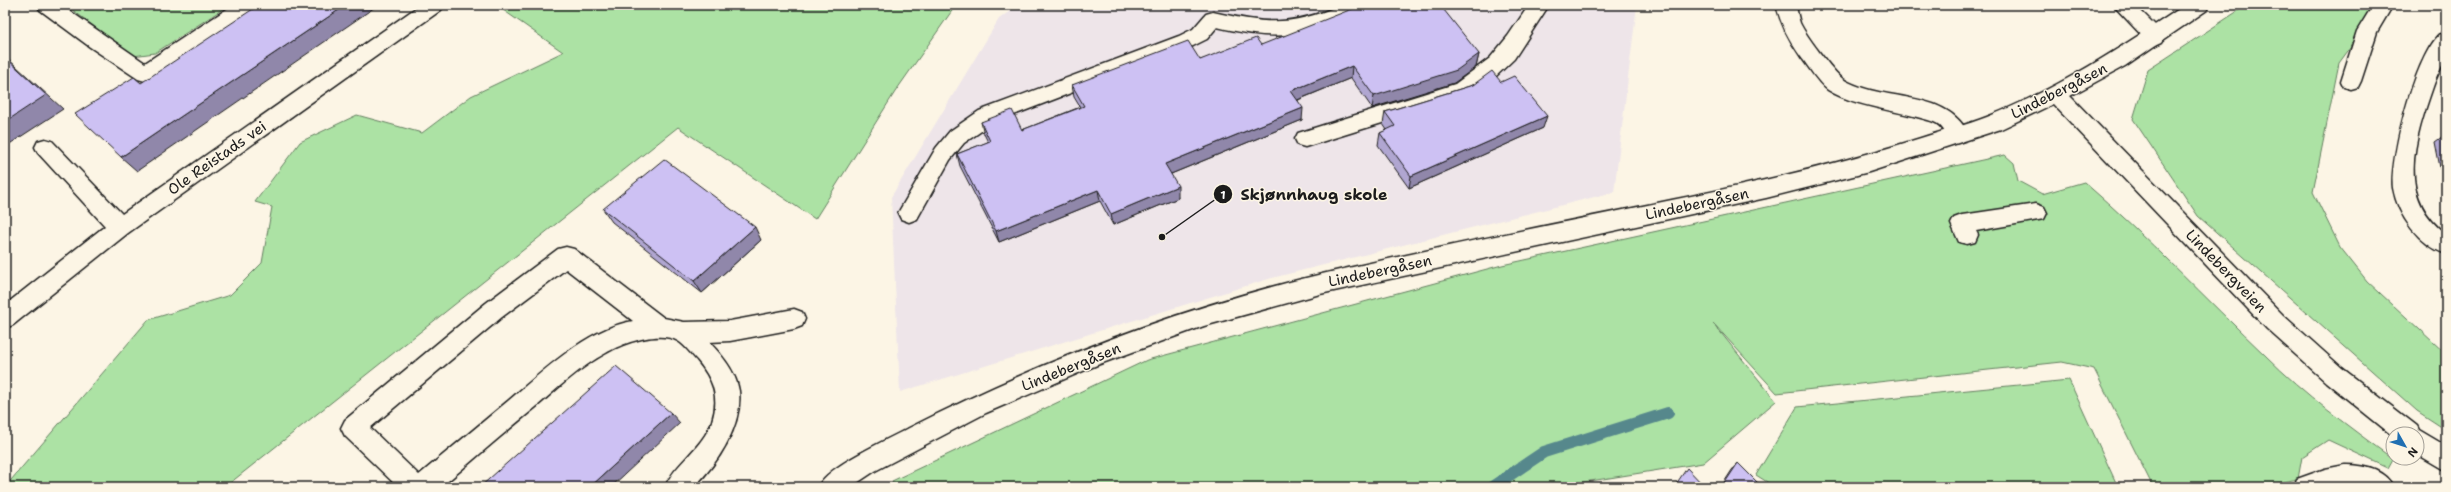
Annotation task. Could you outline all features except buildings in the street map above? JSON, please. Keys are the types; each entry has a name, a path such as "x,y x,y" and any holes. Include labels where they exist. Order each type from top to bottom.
{"street":[{"path":"47,5 97,42 145,73 248,5"},
{"name":"Ole Reistads vei","path":"5,318 120,227 434,5"},
{"path":"909,213 943,154 957,137 986,116 1186,41 1200,34 1216,12 1263,30 1282,30 1308,26 1360,5"},
{"path":"1305,139 1384,117 1462,90 1483,75 1508,52 1521,36 1539,5"},
{"path":"1786,5 1790,23 1799,39 1835,84 1854,92 1943,116 1958,133"},
{"path":"2123,5 2155,37"},
{"name":"Lindebergåsen","path":"830,487 866,463 978,405 1089,358 1204,316 1320,284 1766,189 1869,163 1958,133 1994,123 2056,94 2155,37 2200,5"},
{"path":"2351,81 2367,31 2383,5"},
{"path":"2446,39 2440,46 2423,91 2409,137 2403,174 2406,198 2418,221 2446,245"},
{"name":"Lindebergveien","path":"2056,94 2275,322 2334,375 2399,426"},
{"path":"45,147 120,227"},
{"path":"1967,235 1962,224 2036,212"},
{"path":"415,487 353,428 494,310 566,256 658,327"},
{"path":"423,487 566,367 597,346 626,332 658,327 684,332 730,331 794,319"},
{"path":"677,487 694,472 711,448 724,422 728,391 723,377 712,360 684,332"},
{"path":"2425,446 2446,460"},
{"path":"2306,487 2322,480 2352,475 2382,487"}],"shaded area":[{"path":"1018,5 1637,5 1614,192 1272,278 900,392 891,197 999,19"}],"green space":[{"path":"66,5 229,5 155,53 133,56"},
{"path":"496,5 956,5 895,92 815,219 678,127 225,487 5,487 148,320 230,295 262,263 272,207 255,202 300,142 357,115 422,133 471,96 563,52"},
{"path":"2247,5 2382,5 2339,63 2313,192 2340,247 2367,281 2446,354 2446,430 2417,411 2198,216 2133,119 2148,70"},
{"path":"2005,155 2014,163 2018,181 2042,194 2084,182 2131,224 2296,384 2385,453 2385,466 2389,466 2388,468 2328,440 2302,457 2298,479 2257,487 2153,487 2094,369 2062,362 1777,393 1713,323 1776,401 1703,463 1553,487 895,487 892,481 1147,360 1502,265"},
{"path":"2069,380 2118,487 1775,487 1756,475 1797,407"}],"waterway":[{"path":"1492,487 1544,452 1668,413"}],"place":[{"name":"Skjønnhaug skole","path":"1162,237"}]}
